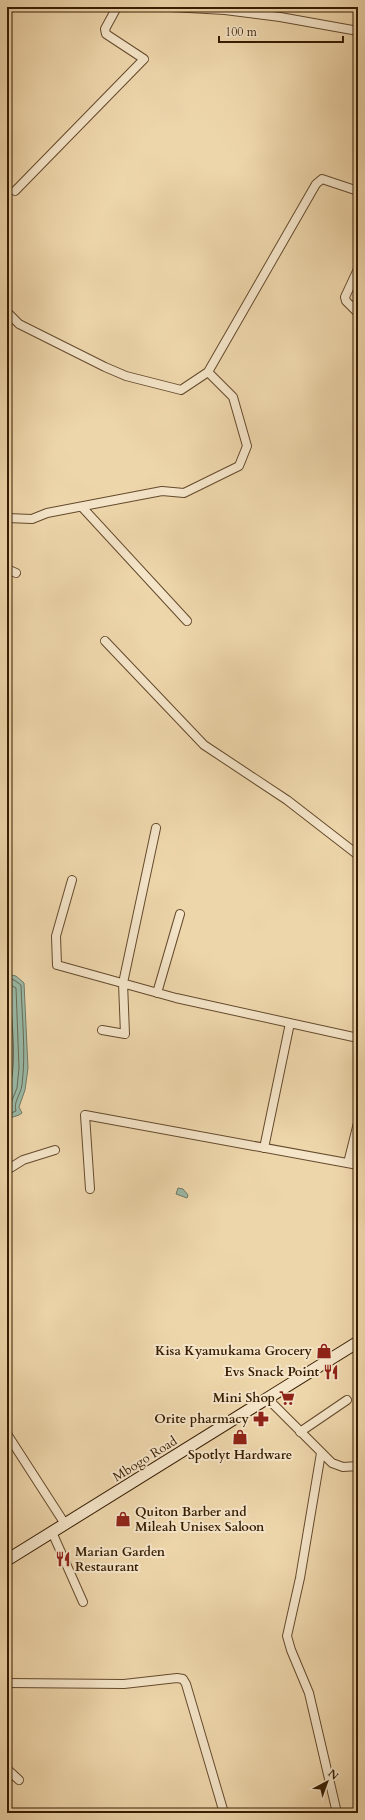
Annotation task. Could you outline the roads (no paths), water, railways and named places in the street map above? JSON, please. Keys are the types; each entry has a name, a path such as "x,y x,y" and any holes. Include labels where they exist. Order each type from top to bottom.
{"main road":[{"name":"Mbogo Road","path":"7,1560 358,1342"}],"street":[{"path":"14,190 144,59 106,34 105,29 117,7"},
{"path":"171,7 225,10 280,17 358,31"},
{"path":"7,312 19,324 126,376 181,390 208,372 316,184 322,179 358,191"},
{"path":"358,269 345,297 346,301 358,313"},
{"path":"7,518 32,518 162,491 184,493 239,466 247,446 233,397 208,372"},
{"path":"82,507 187,621"},
{"path":"7,569 16,573"},
{"path":"105,641 204,745 287,800 358,855"},
{"path":"102,1030 125,1034 123,983 156,828"},
{"path":"72,880 56,936 57,965 157,993 358,1038"},
{"path":"157,993 180,914"},
{"path":"264,1148 290,1023"},
{"path":"90,1189 85,1115 358,1166"},
{"path":"348,1163 358,1123"},
{"path":"7,1170 23,1160 55,1150"},
{"path":"268,1399 300,1432 337,1466 358,1466"},
{"path":"300,1432 347,1400"},
{"path":"7,1434 65,1524"},
{"path":"322,1453 300,1578 287,1636 291,1650 309,1693 337,1813"},
{"path":"52,1532 83,1602"},
{"path":"7,1683 124,1684 183,1679 186,1684 224,1813"},
{"path":"7,1769 19,1780"}],"water":[{"path":"7,974 16,976 24,983 28,1068 25,1090 19,1107 22,1113 7,1119"},
{"path":"178,1188 183,1189 188,1195 187,1198 176,1194"}],"place":[{"name":"Kisa Kyamukama Grocery","path":"324,1351"},
{"name":"Evs Snack Point","path":"331,1372"},
{"name":"Mini Shop","path":"287,1398"},
{"name":"Orite pharmacy","path":"261,1419"},
{"name":"Spotlyt Hardware","path":"240,1437"},
{"name":"Quiton Barber and Mileah Unisex Saloon","path":"123,1519"},
{"name":"Marian Garden Restaurant","path":"63,1559"}]}
